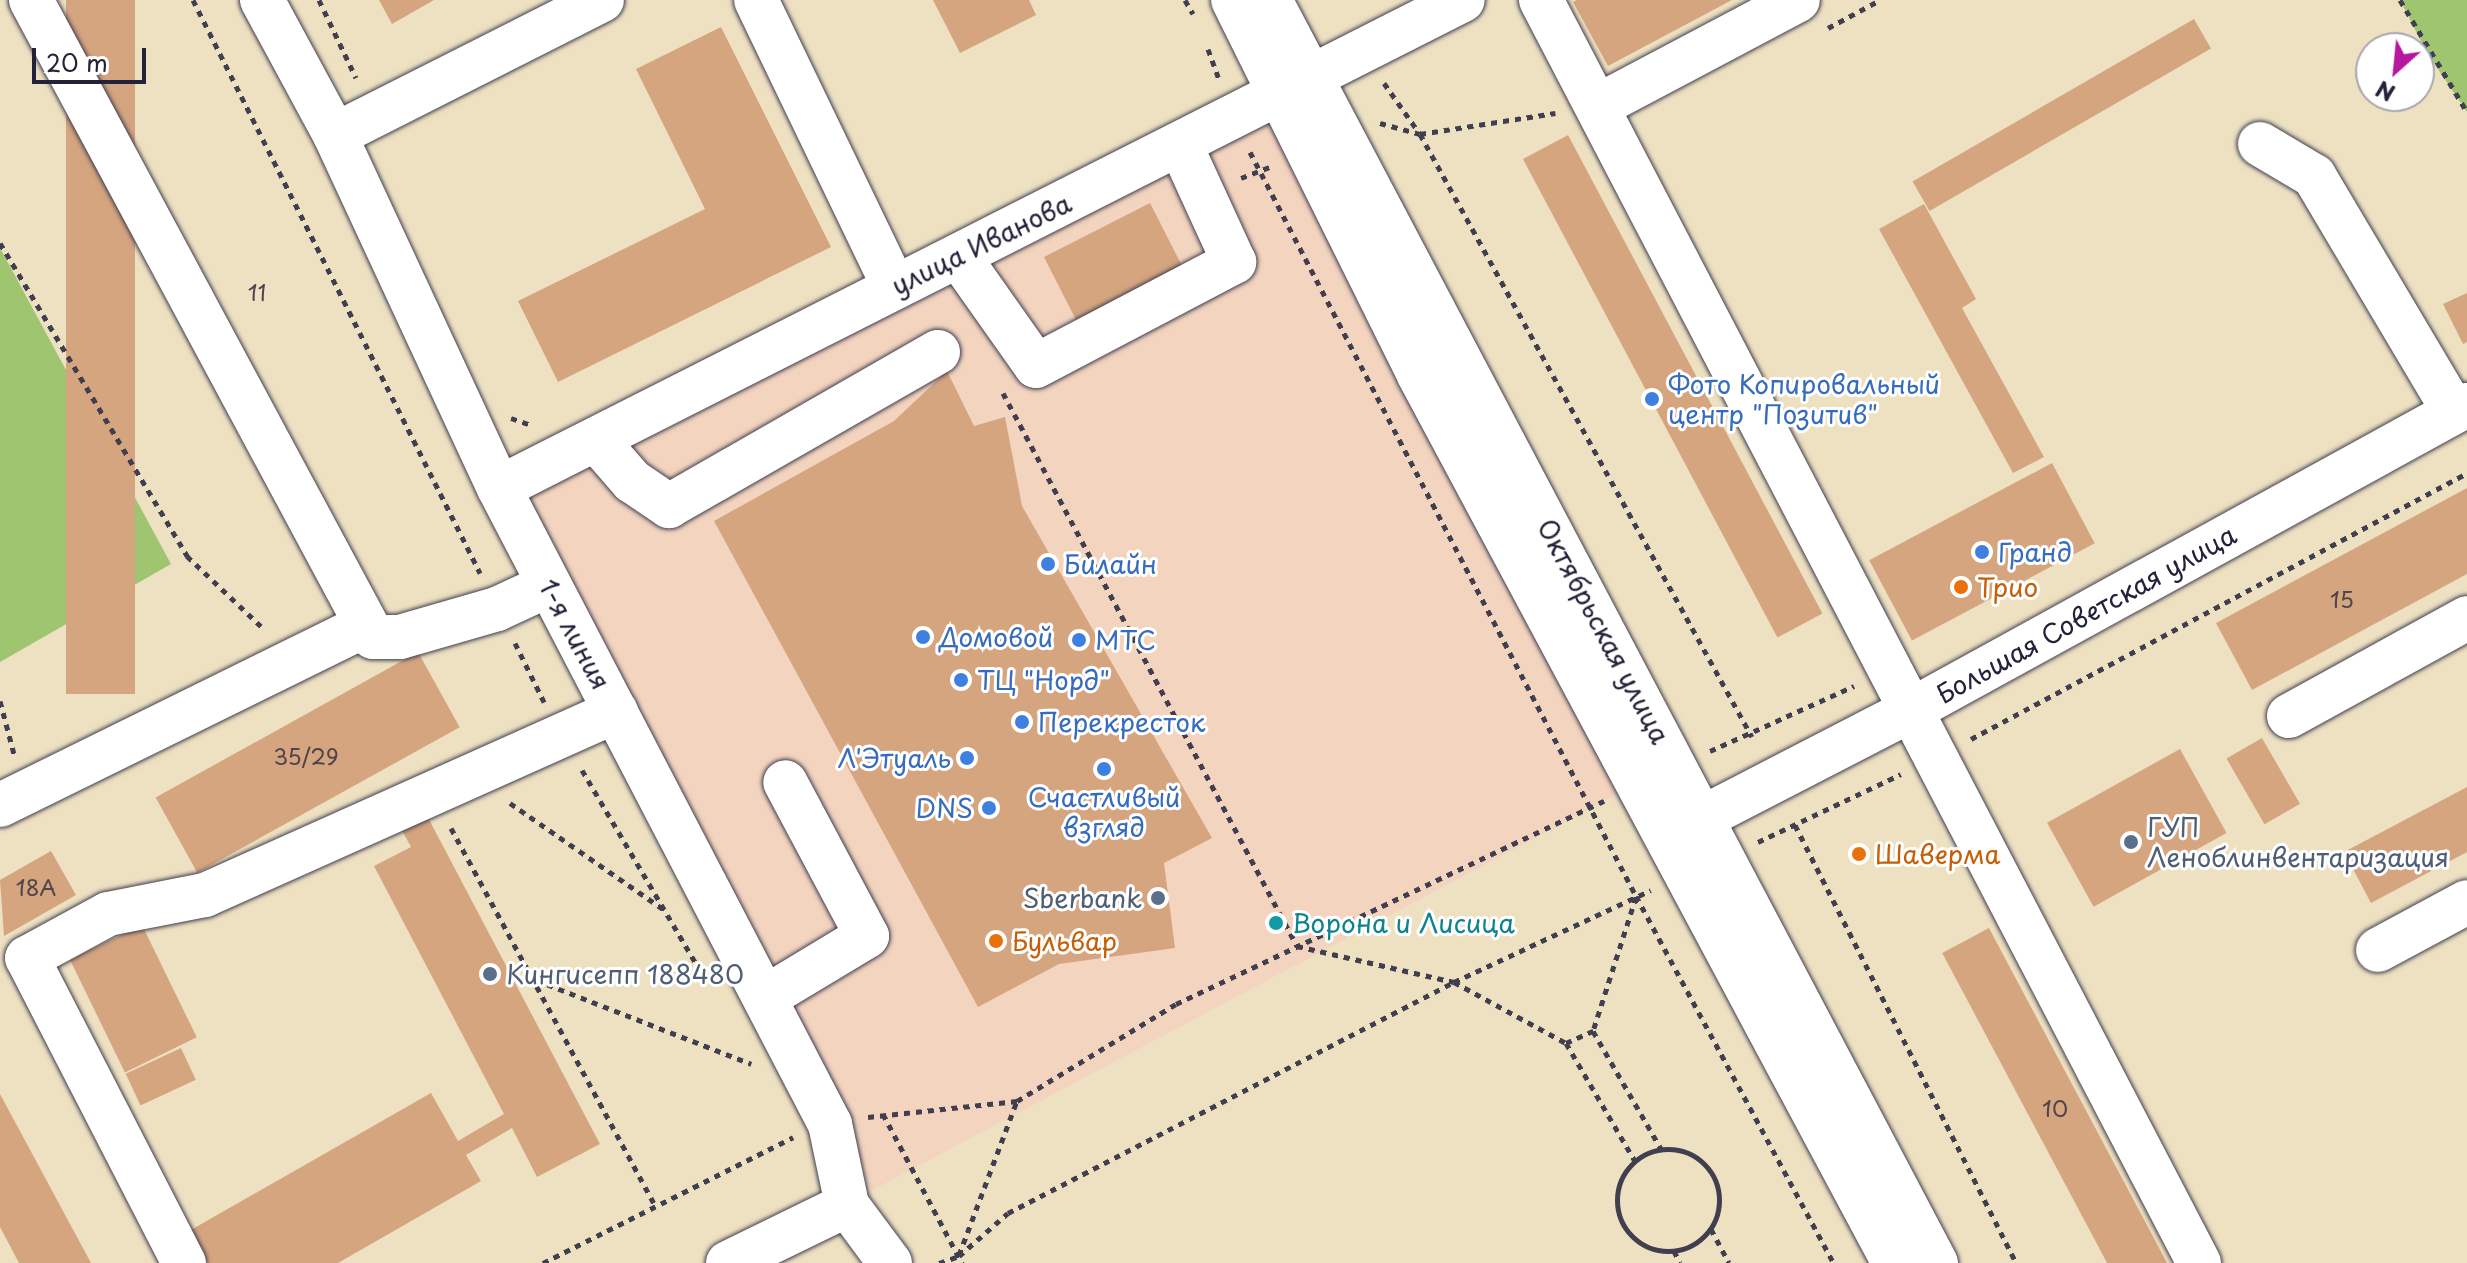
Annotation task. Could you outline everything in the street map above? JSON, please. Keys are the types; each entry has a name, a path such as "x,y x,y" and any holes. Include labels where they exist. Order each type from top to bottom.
{"street":[{"path":"31,0 373,637 400,637 497,609 549,585"},
{"name":"1-я линия","path":"262,0 335,135 499,488 830,1124 847,1205 890,1263"},
{"path":"335,135 602,0"},
{"path":"756,0 894,287"},
{"name":"Октябрьская улица","path":"1270,0 1295,85 1327,147 1702,818 1703,867 1936,1263"},
{"name":"улица Иванова","path":"499,488 598,442 894,287 959,257 1463,0"},
{"path":"1541,0 2199,1263"},
{"path":"1598,106 1798,0"},
{"path":"1214,10 1295,85"},
{"path":"959,257 1036,366 1234,262 1180,144"},
{"path":"2260,144 2314,176 2461,408"},
{"path":"1327,147 1418,373 1703,867 1894,1263"},
{"path":"598,442 632,481 669,506 938,352"},
{"name":"Большая Советская улица","path":"1702,818 1913,709 2461,408"},
{"path":"2289,716 2467,618"},
{"path":"0,805 366,625"},
{"path":"184,1263 27,958 108,914 205,895 616,711"},
{"path":"766,997 867,936 785,782"},
{"path":"2378,950 2467,902"},
{"path":"728,1263 847,1205"}],"path":[{"path":"319,0 375,117"},
{"path":"1185,0 1214,10"},
{"path":"2400,0 2467,112"},
{"path":"1205,40 1233,117 1258,168 1636,896 1834,1263"},
{"path":"1353,58 1378,74 1420,134 1752,737 2016,1263"},
{"path":"1205,198 1258,168 1327,147 1377,122 1420,134 1598,106"},
{"path":"0,243 187,556 263,628"},
{"path":"996,380 1297,946 1454,982 1566,1043 1635,1161"},
{"path":"939,1263 959,1256 1008,1213 1454,982 1938,757 2467,473"},
{"path":"0,701 15,760"},
{"path":"470,775 665,910"},
{"path":"430,792 535,980 655,1206"},
{"path":"1636,896 1593,1031 1661,1149"},
{"path":"535,980 756,1066"},
{"path":"1566,1043 1593,1031"},
{"path":"959,1256 1017,1101"},
{"path":"883,1114 962,1263"},
{"path":"543,1263 792,1137 830,1124"},
{"path":"1661,1149 1693,1156 1707,1166 1719,1197 1711,1229 1689,1247 1674,1251 1642,1245 1621,1221 1618,1188 1635,1161 1661,1149"},
{"path":"1711,1229 1729,1263"},
{"path":"1674,1251 1680,1263"}],"shaded area":[{"path":"1311,76 1676,763 872,1191 507,504"}],"green space":[{"path":"2400,0 2467,0 2467,112 2435,65 2435,32 2416,32"},
{"path":"0,248 171,564 0,662"}],"building":[{"path":"66,0 135,0 135,694 66,694"},
{"path":"379,0 434,0 392,24"},
{"path":"933,0 1029,0 1036,15 960,53"},
{"path":"1732,0 1608,66 1573,2"},
{"path":"2194,19 2211,48 1930,211 1913,182"},
{"path":"721,27 831,247 558,382 518,301 705,209 636,69"},
{"path":"1568,135 1822,614 1777,638 1523,159"},
{"path":"1150,203 1185,271 1078,325 1044,257"},
{"path":"1924,204 1976,299 1962,308 2044,457 2013,473 1879,229"},
{"path":"2467,293 2467,342 2463,344 2443,304"},
{"name":"ТЦ \"Норд\"","path":"947,371 974,426 1005,417 1022,506 1212,838 1164,863 1175,948 1059,964 978,1007 714,521 894,421"},
{"name":"Гранд","path":"2052,463 2095,543 1912,641 1869,560"},
{"path":"2467,488 2467,574 2252,690 2216,623"},
{"path":"418,652 460,727 197,873 156,797"},
{"path":"2262,738 2300,804 2264,824 2226,759"},
{"path":"2180,749 2227,833 2094,907 2047,823"},
{"path":"2467,787 2467,852 2371,903 2344,852"},
{"path":"424,810 600,1144 537,1177 512,1128 466,1155 481,1181 338,1263 208,1263 189,1231 431,1093 458,1141 504,1114 374,866 411,847 398,823"},
{"path":"51,851 76,895 4,936 0,880"},
{"path":"142,925 197,1037 125,1072 70,960"},
{"path":"1989,928 2167,1263 2107,1263 1942,953"},
{"path":"181,1048 196,1080 141,1106 126,1074"},
{"path":"0,1094 91,1263 19,1263 0,1227"}],"place":[{"name":"Фото Копировальный центр \"Позитив\"","path":"1652,399"},
{"name":"Гранд","path":"1982,552"},
{"name":"Билайн","path":"1048,564"},
{"name":"Трио","path":"1961,587"},
{"name":"Домовой","path":"923,637"},
{"name":"МТС","path":"1079,640"},
{"name":"ТЦ \"Норд\"","path":"961,680"},
{"name":"Перекресток","path":"1022,722"},
{"name":"Л'Этуаль","path":"967,758"},
{"name":"Счастливый взгляд","path":"1104,769"},
{"name":"DNS","path":"989,808"},
{"name":"ГУП Леноблинвентаризация","path":"2131,842"},
{"name":"Шаверма","path":"1859,854"},
{"name":"Sberbank","path":"1158,898"},
{"name":"Ворона и Лисица","path":"1276,923"},
{"name":"Бульвар","path":"996,941"},
{"name":"Кингисепп 188480","path":"490,974"}]}
